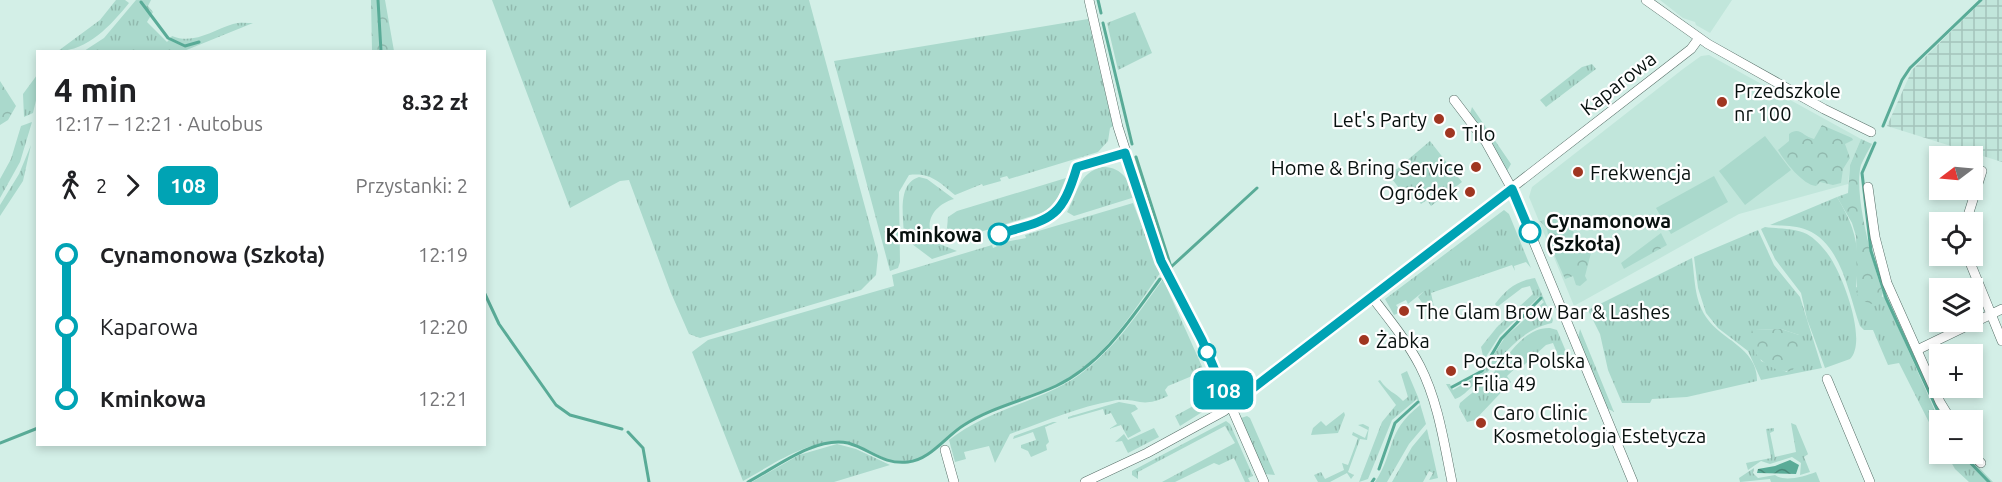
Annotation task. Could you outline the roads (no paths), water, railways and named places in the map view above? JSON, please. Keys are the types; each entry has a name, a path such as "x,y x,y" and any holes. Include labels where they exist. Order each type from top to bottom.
{"street":[{"path":"1089,0 1118,127 1161,261 1202,340 1264,482"},
{"path":"1646,0 1699,38 1824,109 1871,132"},
{"name":"Kaparowa","path":"1085,482 1189,432 1230,406 1691,49 1699,38"},
{"path":"1454,100 1490,147 1512,189 1633,482"},
{"path":"1868,187 1882,266 1917,350 1946,410"},
{"path":"1971,266 2002,341"},
{"path":"1372,297 1409,348 1424,374 1434,403 1452,482"},
{"path":"1917,350 2002,309"},
{"path":"1827,379 1870,482"},
{"path":"945,450 954,482"}],"water":[{"path":"1790,460 1799,465 1796,474 1757,473 1758,469"}],"waterway":[{"path":"378,0 381,50"},
{"path":"1098,0 1101,13"},
{"path":"1883,126 1902,80 1910,68 1981,0"},
{"path":"141,2 168,38 185,46 199,42"},
{"path":"1103,23 1132,144"},
{"path":"1875,143 1862,173 1871,251 1886,298 1937,410"},
{"path":"1136,157 1171,267 1257,188"},
{"path":"748,482 809,449 835,442 848,443 891,461 908,462 924,457 957,430 975,419 1056,386 1088,366 1114,339 1160,279"},
{"path":"486,296 499,324 556,405 570,415 622,429"},
{"path":"1452,387 1482,371 1501,339 1541,298"},
{"path":"1379,469 1395,423 1418,402"},
{"path":"0,443 36,429"},
{"path":"628,432 643,448 649,482"},
{"path":"1972,464 1989,482"}],"place":[{"name":"Przedszkole nr 100","path":"1722,102"},
{"name":"Let's Party","path":"1439,119"},
{"name":"Tilo","path":"1450,133"},
{"name":"Home & Bring Service","path":"1476,167"},
{"name":"Frekwencja","path":"1578,172"},
{"name":"Ogródek","path":"1470,192"},
{"name":"Cynamonowa (Szkoła)","path":"1530,232"},
{"name":"Kminkowa","path":"999,234"},
{"name":"The Glam Brow Bar & Lashes","path":"1404,311"},
{"name":"Żabka","path":"1364,340"},
{"name":"Poczta Polska - Filia 49","path":"1451,371"},
{"name":"Caro Clinic Kosmetologia Estetycza","path":"1481,423"}]}
